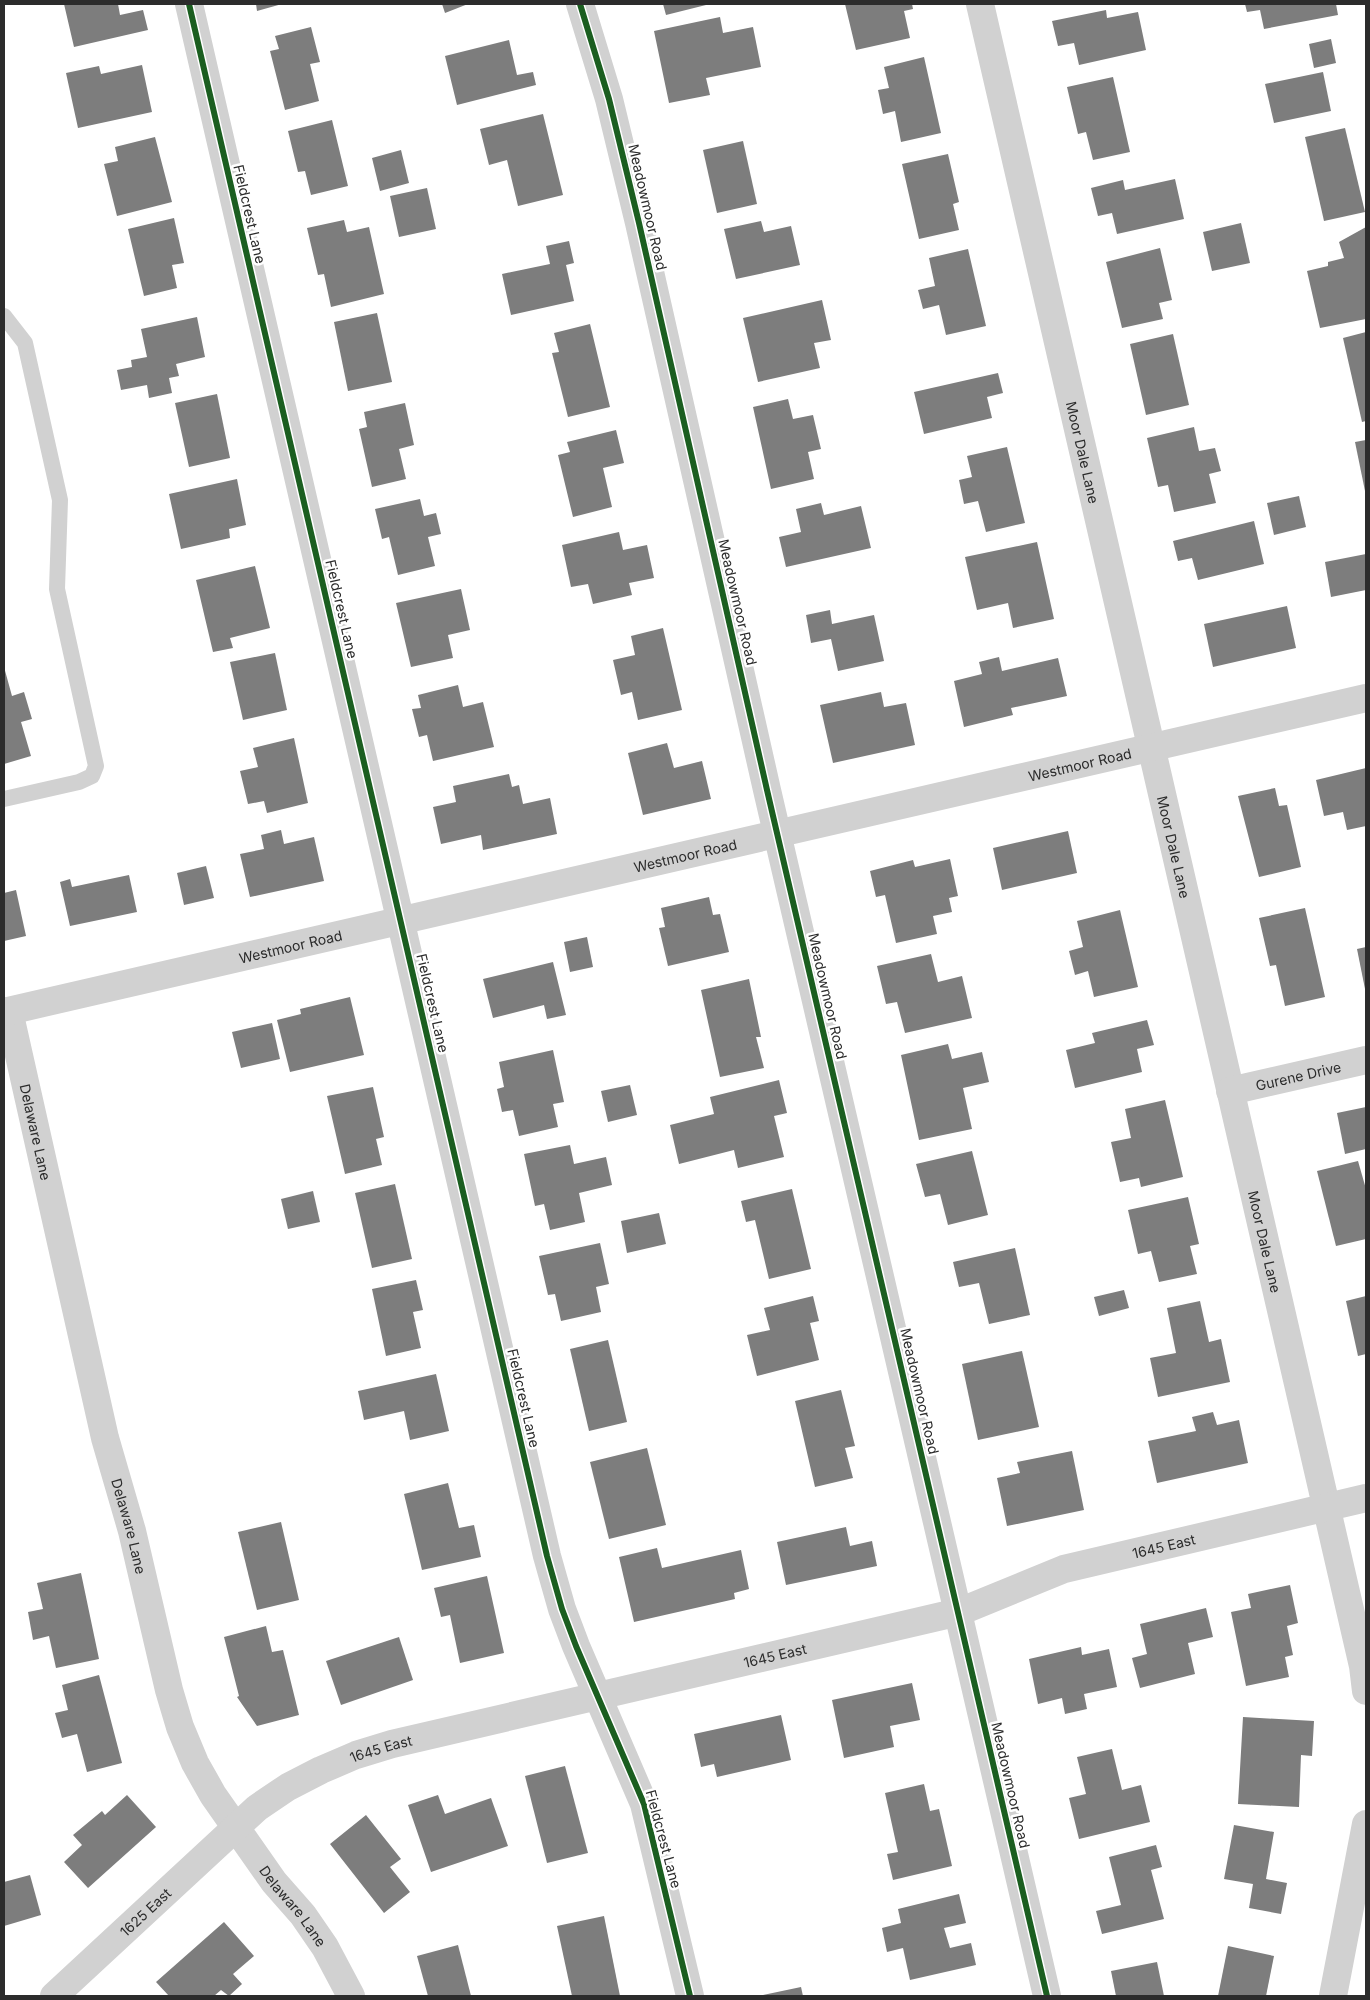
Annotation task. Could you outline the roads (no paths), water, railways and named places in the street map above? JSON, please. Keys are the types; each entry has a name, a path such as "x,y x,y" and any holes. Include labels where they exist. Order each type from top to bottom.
{"street":[{"name":"Fieldcrest Lane","path":"189,4 547,1556 562,1609 644,1804 690,1996"},
{"name":"Meadowmoor Road","path":"580,4 609,99 639,223 777,834 1047,1996"},
{"name":"Moor Dale Lane","path":"980,4 1363,1666 1366,1691"},
{"name":"Westmoor Road","path":"6,1011 1366,698"},
{"name":"Delaware Lane","path":"6,1011 105,1438 132,1531 169,1690 195,1763 235,1828 325,1947 351,1996"},
{"name":"Gurene Drive","path":"1230,1091 1366,1060"},
{"name":"1645 East","path":"235,1828 257,1808 288,1787 356,1755 597,1695 959,1612 1064,1569 1366,1498"},
{"path":"1333,1996 1366,1824"},
{"name":"1625 East","path":"54,1996 235,1828"}],"lane":[{"path":"4,316 25,343 60,500 58,589 96,766 92,776 79,782 4,799"}]}
